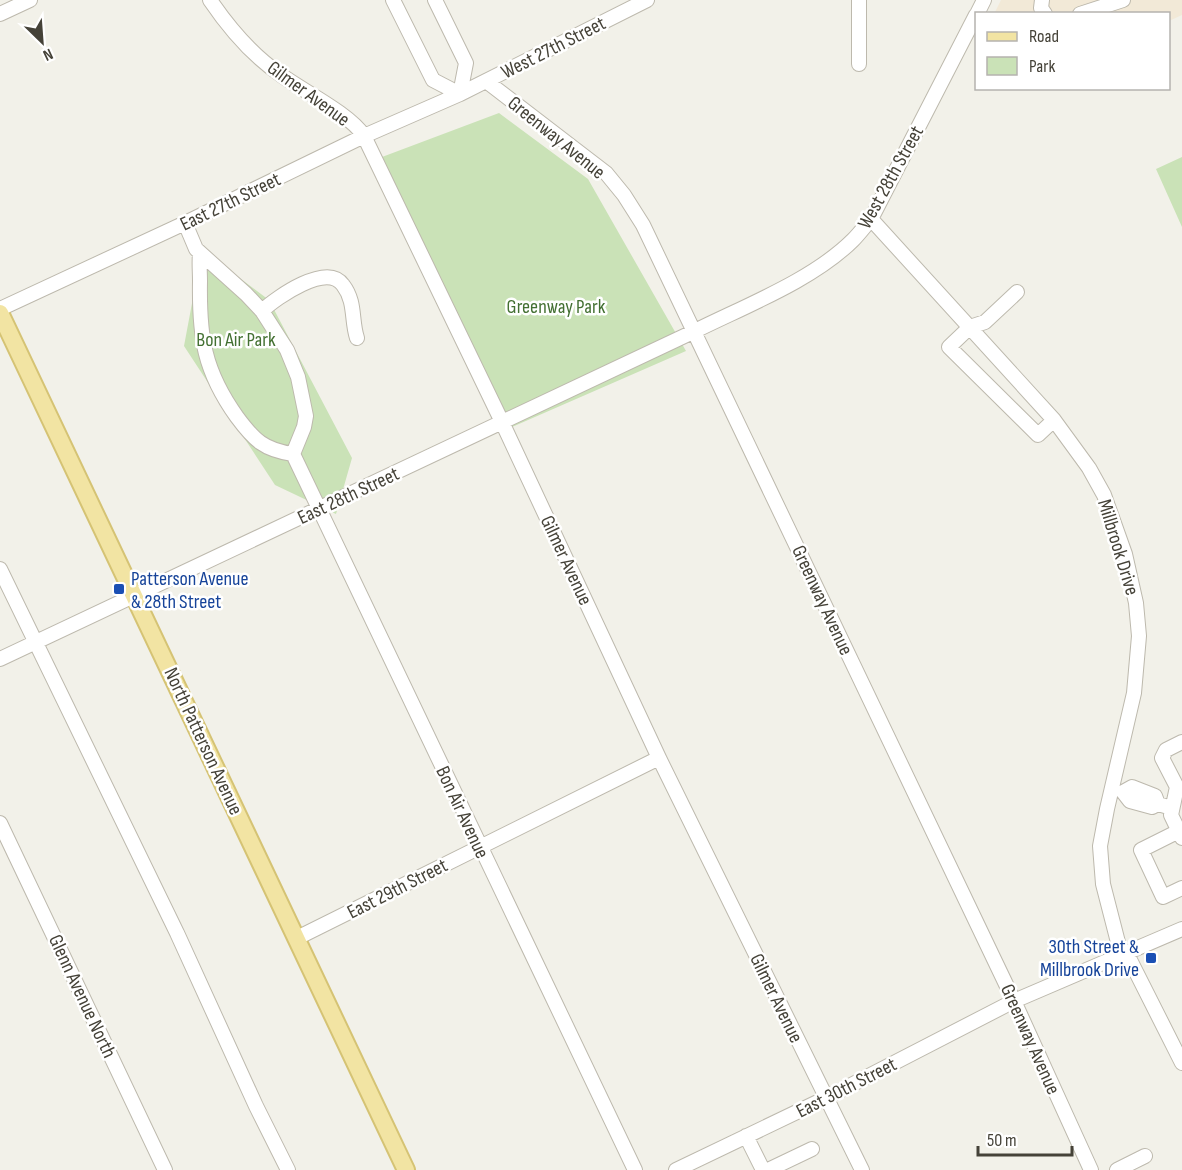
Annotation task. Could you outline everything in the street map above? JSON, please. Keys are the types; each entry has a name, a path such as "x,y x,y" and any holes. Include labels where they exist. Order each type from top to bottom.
{"main road":[{"name":"North Patterson Avenue","path":"0,311 406,1170"}],"street":[{"path":"0,14 30,0"},
{"name":"Gilmer Avenue","path":"210,0 233,30 257,55 279,74 346,119 364,136 502,422 659,758 862,1170"},
{"path":"393,0 433,80 460,94 466,63 435,0"},
{"path":"859,0 859,64"},
{"path":"1086,12 1123,0"},
{"name":"West 27th Street","path":"460,94 642,1"},
{"name":"West 28th Street","path":"695,331 787,285 828,261 853,241 871,219 975,18"},
{"name":"Greenway Avenue","path":"486,81 606,173 644,225 1014,1001 1092,1170"},
{"name":"East 27th Street","path":"0,311 364,136 460,94"},
{"name":"Millbrook Drive","path":"871,219 1054,420 1089,468 1104,495 1125,554 1136,603 1139,636 1134,693 1117,791 1100,846 1103,884 1124,953 1182,1063"},
{"path":"185,223 196,249 262,311 287,350 298,377 306,416 304,428 293,454 277,452 256,441 225,399 214,379 202,340 199,318 200,253"},
{"path":"262,311 273,301 312,280 329,276 344,285 354,309 354,328 357,338"},
{"path":"1017,292 985,322 970,327 949,347 1038,435 1054,420"},
{"name":"East 28th Street","path":"0,659 695,331"},
{"name":"Bon Air Avenue","path":"293,454 634,1170"},
{"path":"0,569 177,933 288,1170"},
{"path":"1182,742 1166,750 1162,758 1177,787 1176,802 1171,815 1180,834 1141,850 1163,897 1182,888"},
{"name":"East 29th Street","path":"297,938 659,758"},
{"path":"1117,791 1132,787 1155,796 1158,804 1176,802"},
{"name":"Glenn Avenue North","path":"0,823 165,1170"},
{"name":"East 30th Street","path":"676,1170 826,1098 1014,1001 1182,929"},
{"path":"746,1136 763,1170"},
{"path":"768,1170 812,1149"},
{"path":"1117,1170 1145,1156"}],"shaded area":[{"path":"1001,0 1182,0 1182,15 1170,21 1170,12 995,12"}],"green space":[{"name":"Greenway Park","path":"499,113 588,179 686,351 512,427 382,157"},
{"path":"1182,157 1182,227 1156,169"},
{"name":"Bon Air Park","path":"202,250 269,300 352,458 336,514 275,485 184,346"}],"place":[{"name":"Patterson Avenue & 28th Street","path":"119,589"},
{"name":"30th Street & Millbrook Drive","path":"1151,958"}]}
